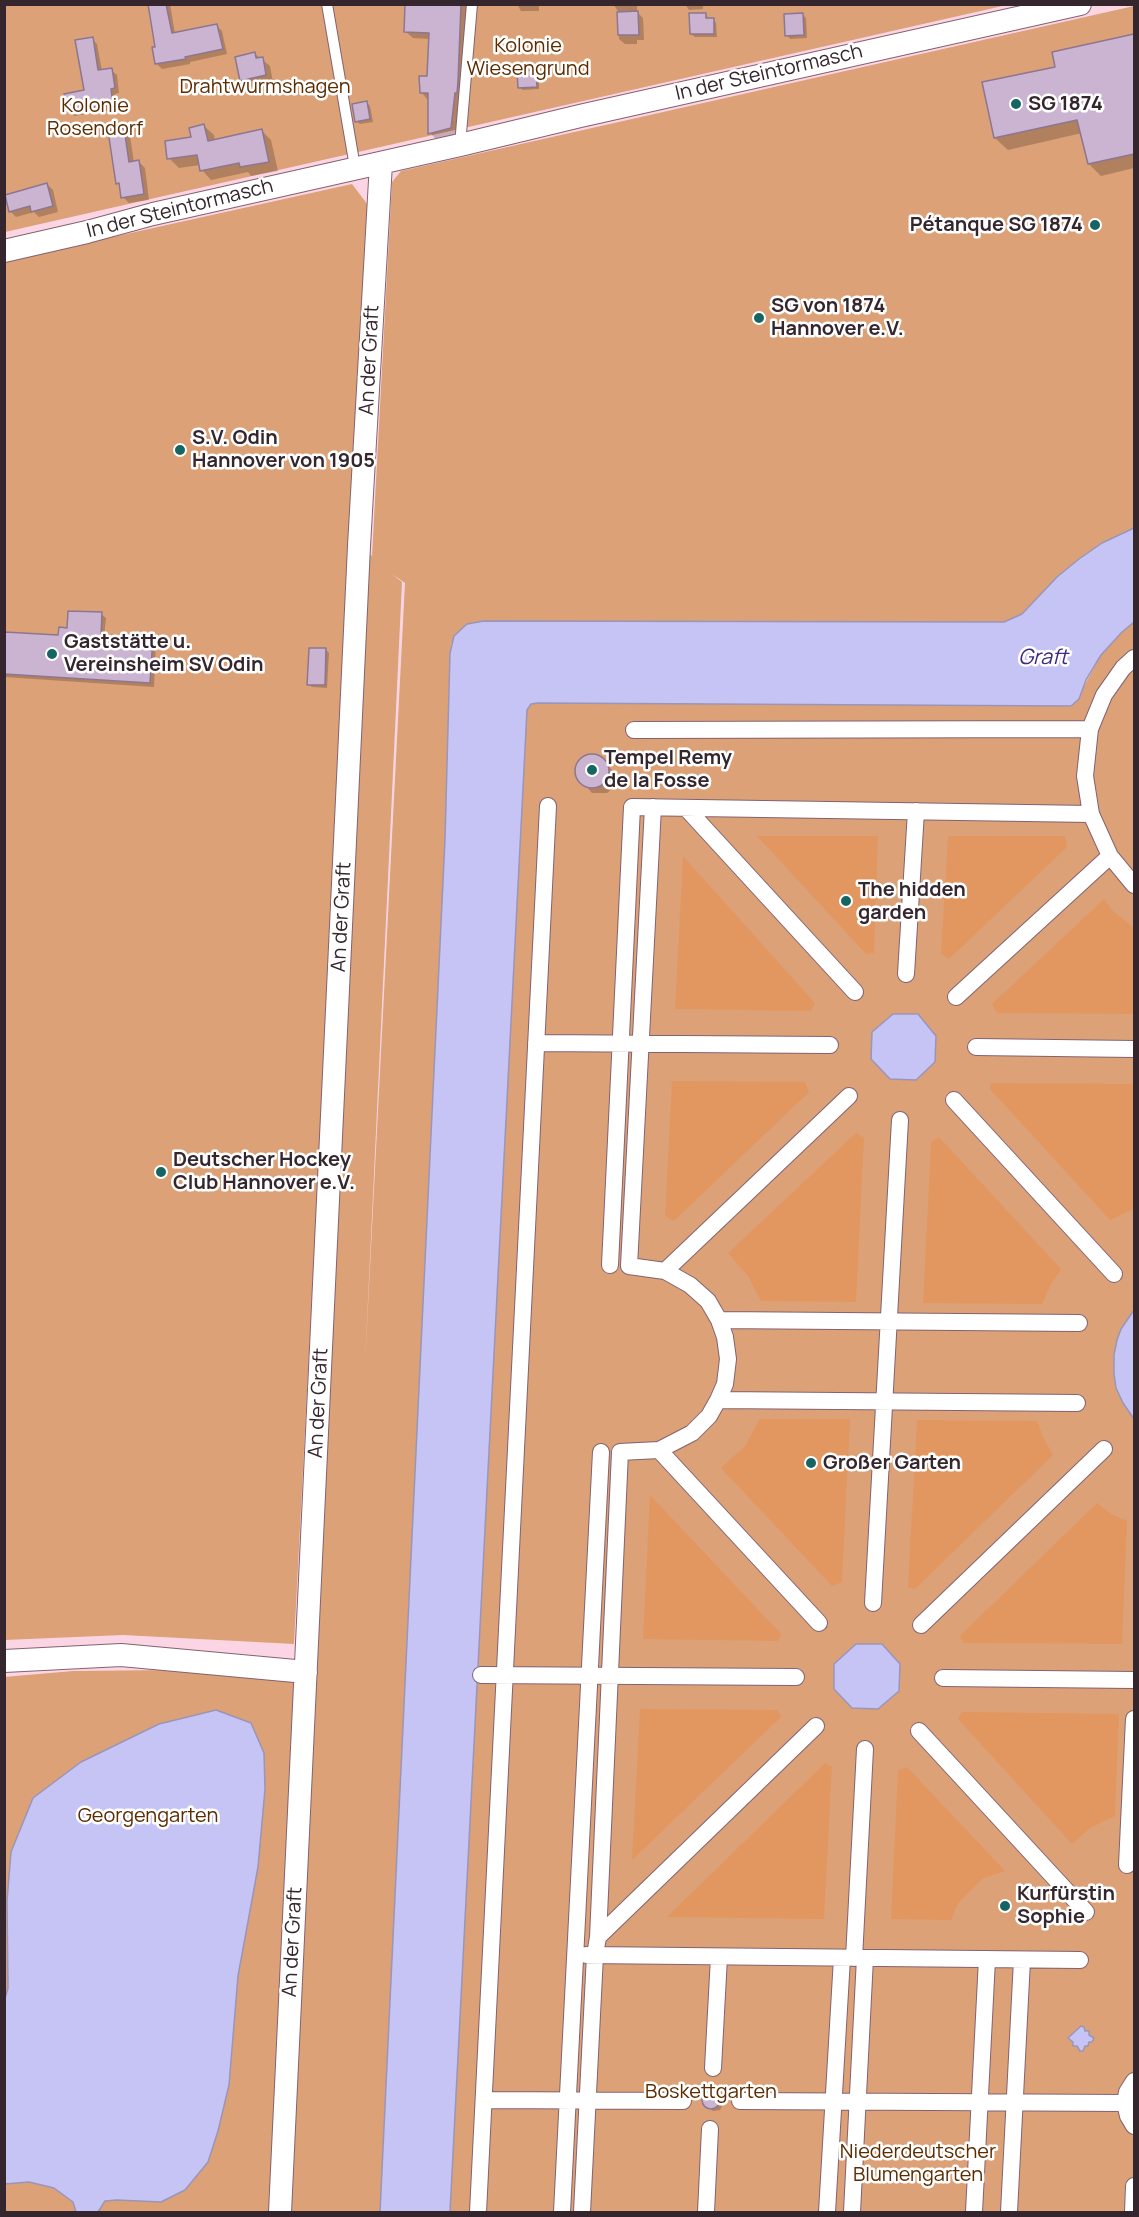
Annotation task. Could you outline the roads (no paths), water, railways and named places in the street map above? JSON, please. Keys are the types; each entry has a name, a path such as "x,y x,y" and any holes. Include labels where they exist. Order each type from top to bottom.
{"street":[{"name":"In der Steintormasch","path":"4,251 153,214 1080,4"},
{"name":"An der Graft","path":"280,2212 359,558 381,163"},
{"path":"1134,658 1123,668 1104,695 1090,729 1085,776 1091,814 1110,856 1134,885"},
{"path":"634,730 1090,729"},
{"path":"478,2212 548,806"},
{"path":"610,1265 632,807 1091,814"},
{"path":"582,2212 620,1452 659,1450 692,1433 709,1416 718,1400 725,1384 728,1359 725,1337 719,1320 708,1301 690,1285 665,1271 629,1266 653,807"},
{"path":"686,808 855,992"},
{"path":"906,974 916,812"},
{"path":"956,997 1110,856"},
{"path":"536,1043 830,1045"},
{"path":"976,1047 1134,1049"},
{"path":"665,1271 849,1096"},
{"path":"954,1100 1114,1274"},
{"path":"873,1603 900,1120"},
{"path":"719,1320 1079,1323"},
{"path":"718,1400 1077,1403"},
{"path":"921,1625 1104,1449"},
{"path":"659,1450 819,1623"},
{"path":"562,2212 601,1452"},
{"path":"4,1661 121,1655 306,1672"},
{"path":"481,1675 796,1677"},
{"path":"943,1678 1134,1680"},
{"path":"1127,1865 1134,1719"},
{"path":"597,1937 816,1726"},
{"path":"918,1731 1086,1912"},
{"path":"852,2212 858,2102 854,1958 865,1749"},
{"path":"575,1955 1080,1960"},
{"path":"713,2068 719,1957"},
{"path":"827,2212 834,2102 854,1958"},
{"path":"974,2212 987,1959"},
{"path":"1009,2212 1022,1960"},
{"path":"1134,2081 1127,2092 1125,2103 1128,2116 1134,2126"},
{"path":"484,2100 683,2101"},
{"path":"740,2101 1125,2103"},
{"path":"706,2212 710,2129"},
{"path":"1133,2212 1134,2186"}],"lane":[{"path":"327,4 356,168"},
{"path":"460,145 472,4"}],"water":[{"name":"Graft","path":"1134,528 1134,622 1101,655 1086,680 1079,699 1071,706 538,703 531,704 527,710 450,2212 380,2212 445,839 450,653 454,636 467,624 484,621 1004,622 1022,614 1057,577 1079,559 1102,543"},
{"path":"893,1014 918,1014 936,1036 935,1062 916,1080 890,1079 871,1059 872,1032"},
{"path":"1134,1310 1134,1419 1116,1388 1114,1355 1121,1329"},
{"path":"856,1644 882,1644 900,1664 899,1691 878,1709 852,1708 834,1689 834,1664"},
{"name":"Georgengarten","path":"216,1710 251,1723 264,1753 265,1789 258,1867 238,1976 229,2085 218,2131 208,2162 185,2190 161,2202 105,2201 98,2212 76,2212 73,2202 54,2188 29,2182 5,2184 4,2002 8,1988 7,1901 11,1852 33,1798 81,1762 159,1724"},
{"path":"1081,2026 1094,2038 1083,2051 1073,2046 1073,2042 1068,2038"}],"place":[{"name":"SG 1874","path":"1016,104"},
{"name":"Pétanque SG 1874","path":"1095,225"},
{"name":"SG von 1874 Hannover e.V.","path":"759,318"},
{"name":"S.V. Odin Hannover von 1905","path":"180,450"},
{"name":"Gaststätte u. Vereinsheim SV Odin","path":"52,654"},
{"name":"Tempel Remy de la Fosse","path":"592,770"},
{"name":"The hidden garden","path":"846,901"},
{"name":"Deutscher Hockey Club Hannover e.V.","path":"161,1172"},
{"name":"Großer Garten","path":"811,1463"},
{"name":"Kurfürstin Sophie","path":"1005,1906"}],"park label":[{"name":"Kolonie Wiesengrund","path":"528,58"},
{"name":"Drahtwurmshagen","path":"265,87"},
{"name":"Kolonie Rosendorf","path":"95,118"},
{"name":"Boskettgarten","path":"711,2092"},
{"name":"Niederdeutscher Blumengarten","path":"918,2164"}]}
